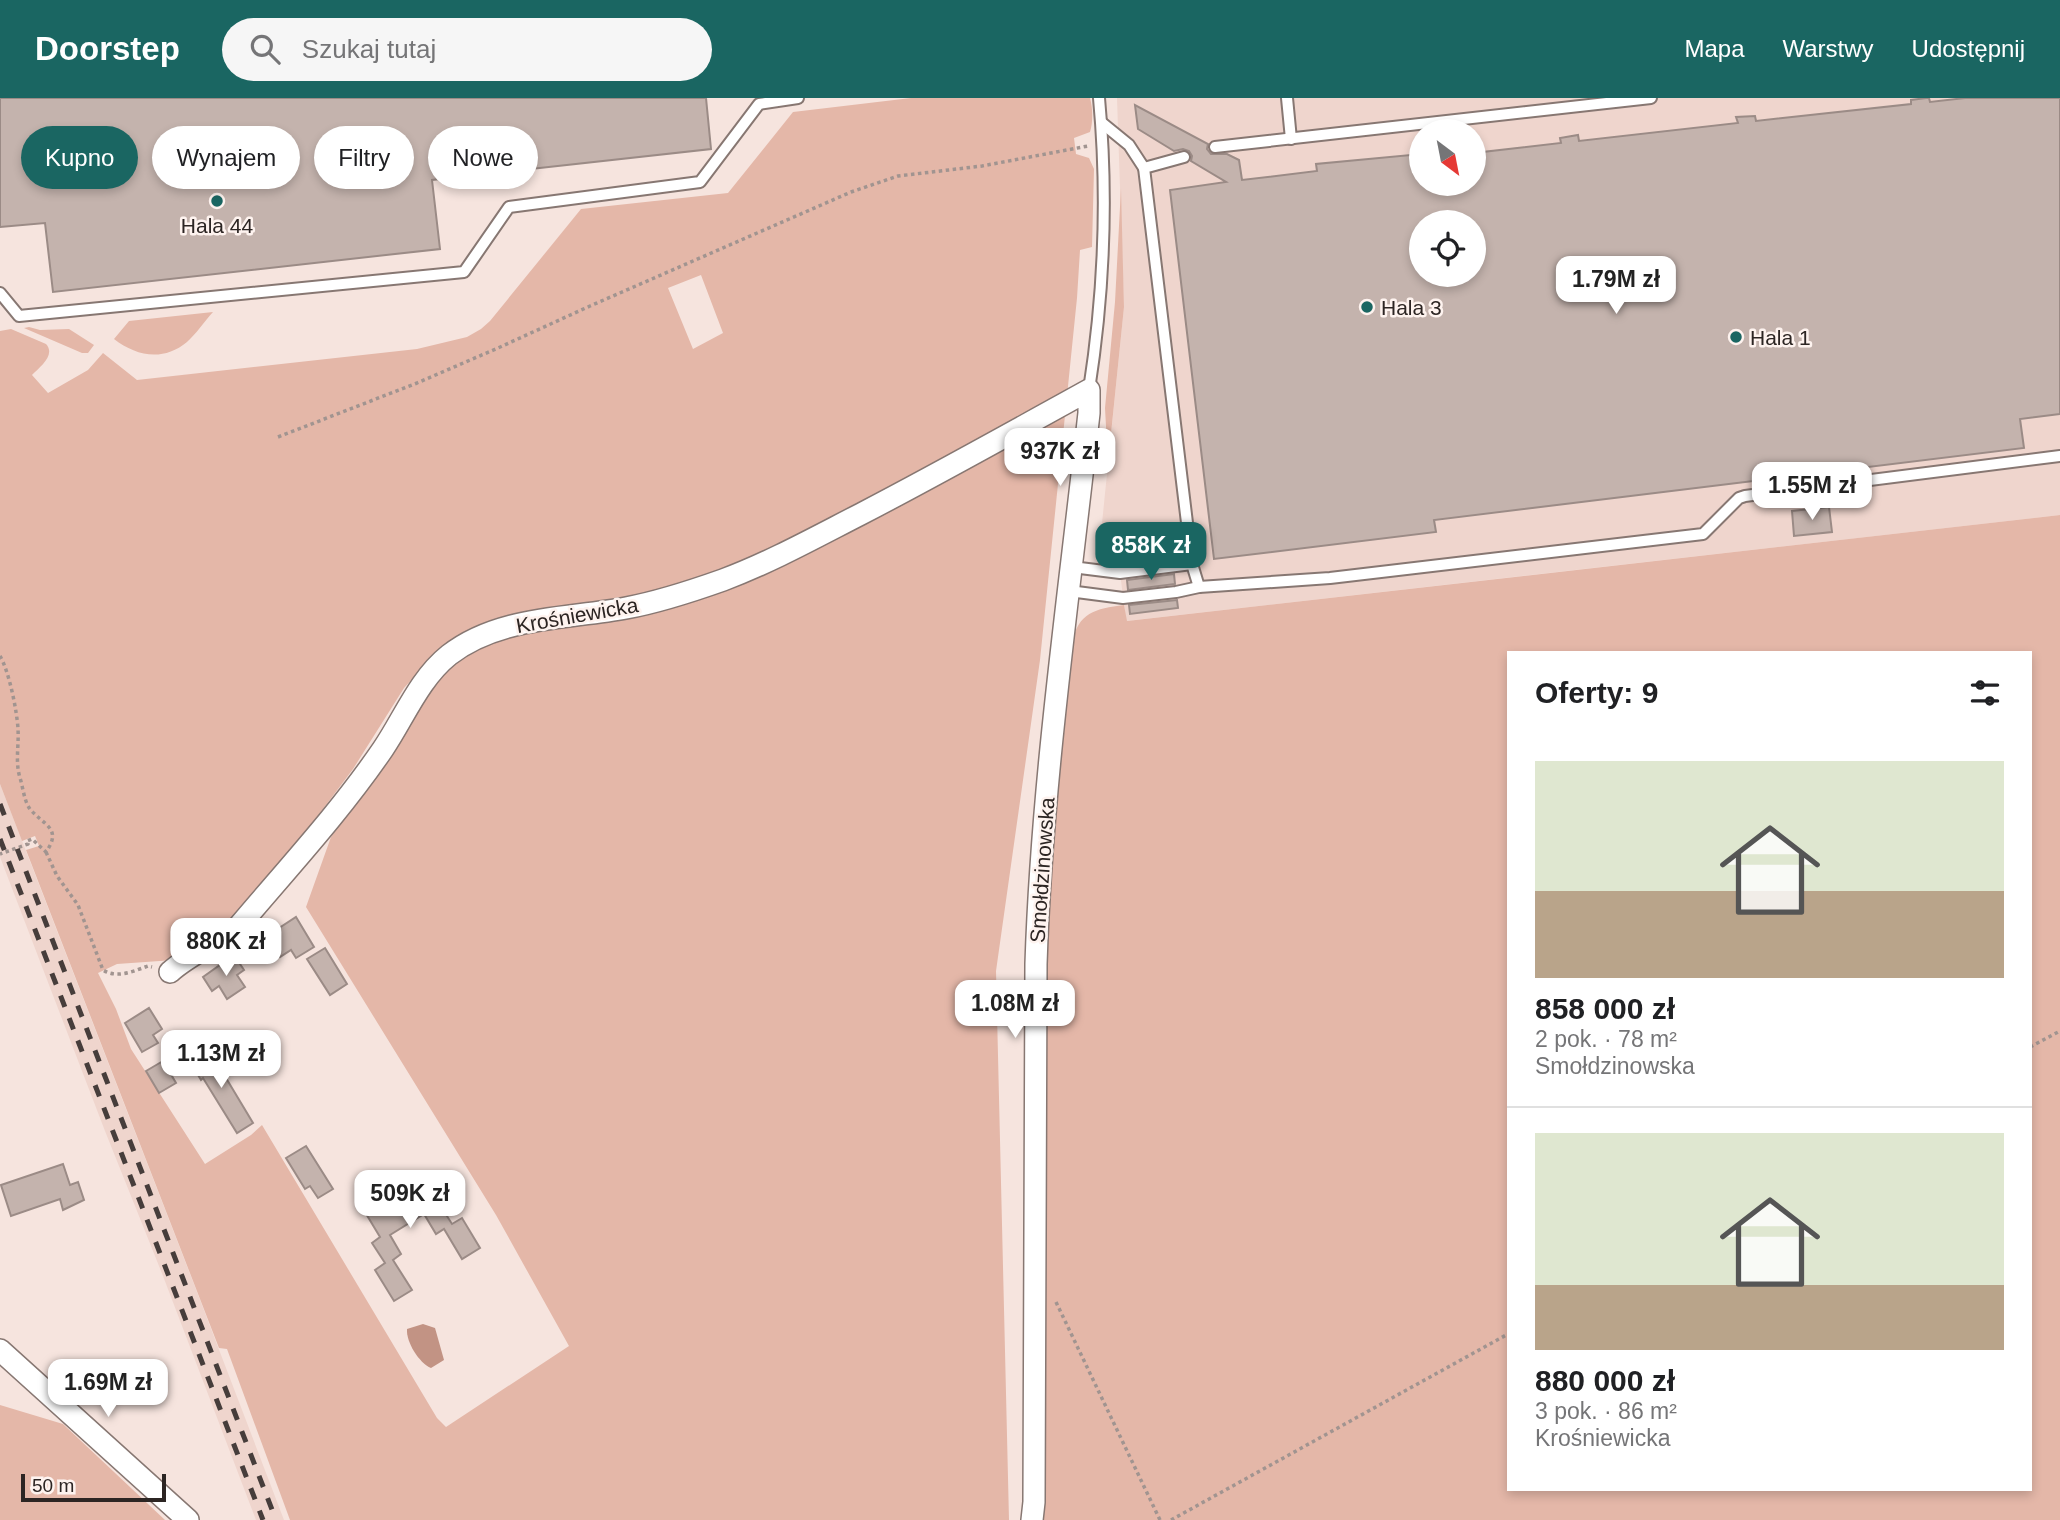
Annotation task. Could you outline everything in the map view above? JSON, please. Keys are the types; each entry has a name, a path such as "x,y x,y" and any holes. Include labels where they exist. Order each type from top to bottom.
{"street":[{"name":"Smołdzinowska","path":"1032,1520 1038,898 1049,769 1089,413 1089,390"},
{"name":"Krośniewicka","path":"170,972 185,959 223,939 239,926 351,792 383,749 426,679 451,653 496,631 535,622 629,608 697,589 737,574 878,505 1089,390"},
{"path":"0,1350 188,1520"}],"lane":[{"path":"0,293 19,316 464,272 509,207 700,182 759,104 798,98"},
{"path":"1089,390 1098,327 1102,263 1104,143 1099,98"},
{"path":"1287,98 1292,139"},
{"path":"1215,147 1563,103 1651,98"},
{"path":"1102,124 1129,145 1144,169 1192,564 1199,587"},
{"path":"1144,169 1184,157"},
{"path":"1069,591 1123,598 1199,587 1330,578 1703,534 1739,498 1745,496 2060,456"},
{"path":"1072,567 1120,573 1192,564"}],"path":[{"path":"278,437 417,383 851,192 898,176 982,166 1029,155 1104,143"},
{"path":"0,656 8,676 18,729 16,765 29,807 50,827 53,836 46,852"},
{"path":"0,855 29,844 27,841 32,839 46,852 57,876 78,905 103,970 110,975 148,966 170,972"},
{"path":"2032,1046 2060,1031"},
{"path":"1053,1296 1160,1520"},
{"path":"1171,1520 1507,1335"}],"shaded area":[{"path":"911,98 1090,98 1092,107 1090,132 1074,138 1076,154 1089,158 1094,169 1092,247 1080,250 1040,660 996,971 1009,1520 290,1520 227,1349 219,1348 26,850 39,846 35,836 22,841 0,784 0,331 11,329 46,344 49,348 48,357 32,375 48,393 88,370 103,353 137,380 417,349 467,337 490,321 581,209 728,193 793,112","holes":["701,275 723,333 693,349 668,288","438,651 445,671 331,837 306,907 496,1215 569,1346 446,1427 437,1418 262,1125 205,1164 131,1049 116,1009 98,973 117,964 174,960 213,940 287,857 353,769 404,688"]},
{"path":"1117,98 2060,98 2060,515 1126,621 1115,532 1101,533 1124,307"},
{"path":"1121,188 1124,307 1108,463 1105,408 1115,302"},
{"path":"213,312 187,342 169,352 140,353 114,339 129,321"},
{"path":"24,328 40,330 69,329 94,345 88,353 82,353"},
{"path":"2060,515 2060,1520 1041,1520 1046,1413 1046,912 1057,775 1075,633 1089,614 1124,605 1127,621"},
{"path":"0,784 284,1520 256,1520 105,1131 0,857"},
{"path":"423,1324 435,1328 444,1360 431,1368 418,1357 407,1334 407,1329"},
{"path":"0,1405 63,1424 165,1520 0,1520"}],"building":[{"name":"Hala 44","path":"0,98 706,98 711,149 538,168 538,126 428,126 428,189 433,189 440,249 53,292 45,223 0,227"},
{"name":"Hala 1","path":"1929,98 1930,102 1965,98 2060,98 2060,414 2020,419 2024,448 1434,520 1436,532 1214,559 1170,190 1226,182 1191,161 1189,151 1174,151 1138,129 1135,105 1208,144 1207,149 1211,154 1227,154 1239,160 1242,180 1317,171 1316,164 1409,155 1409,196 1486,196 1486,152 1561,143 1560,138 1578,135 1579,141 1738,123 1736,117 1755,116 1756,121 1911,104 1911,100"},
{"path":"1829,507 1832,532 1794,536 1792,511"},
{"path":"1159,536 1160,547 1171,546 1172,559 1125,564 1123,551 1131,550 1130,540"},
{"path":"1174,574 1175,584 1128,590 1127,580"},
{"path":"1177,600 1178,608 1130,614 1129,605"},
{"path":"296,917 314,947 296,958 291,950 280,957 271,942 277,939 273,932"},
{"path":"325,948 347,984 330,995 307,959"},
{"path":"234,955 244,970 237,975 245,987 227,999 219,986 212,991 203,977"},
{"path":"149,1008 162,1029 153,1035 158,1043 142,1052 125,1023"},
{"path":"208,1048 253,1123 237,1133 189,1060"},
{"path":"163,1061 176,1083 159,1093 146,1071"},
{"path":"306,1146 333,1189 318,1198 310,1186 305,1189 286,1158"},
{"path":"63,1164 70,1185 78,1182 84,1200 63,1210 60,1199 11,1216 1,1185"},
{"path":"394,1181 400,1190 415,1181 431,1207 438,1202 452,1224 462,1218 480,1248 462,1259 444,1229 436,1234 424,1214 390,1235 401,1254 393,1260 412,1290 394,1301 375,1270 385,1263 372,1243 380,1237 365,1212 379,1203 373,1194"}],"railway":[{"path":"0,804 276,1520"},
{"path":"0,839 263,1520"}],"place":[{"name":"Hala 44","path":"217,201"},
{"name":"Hala 3","path":"1367,307"},
{"name":"Hala 1","path":"1736,337"}]}
